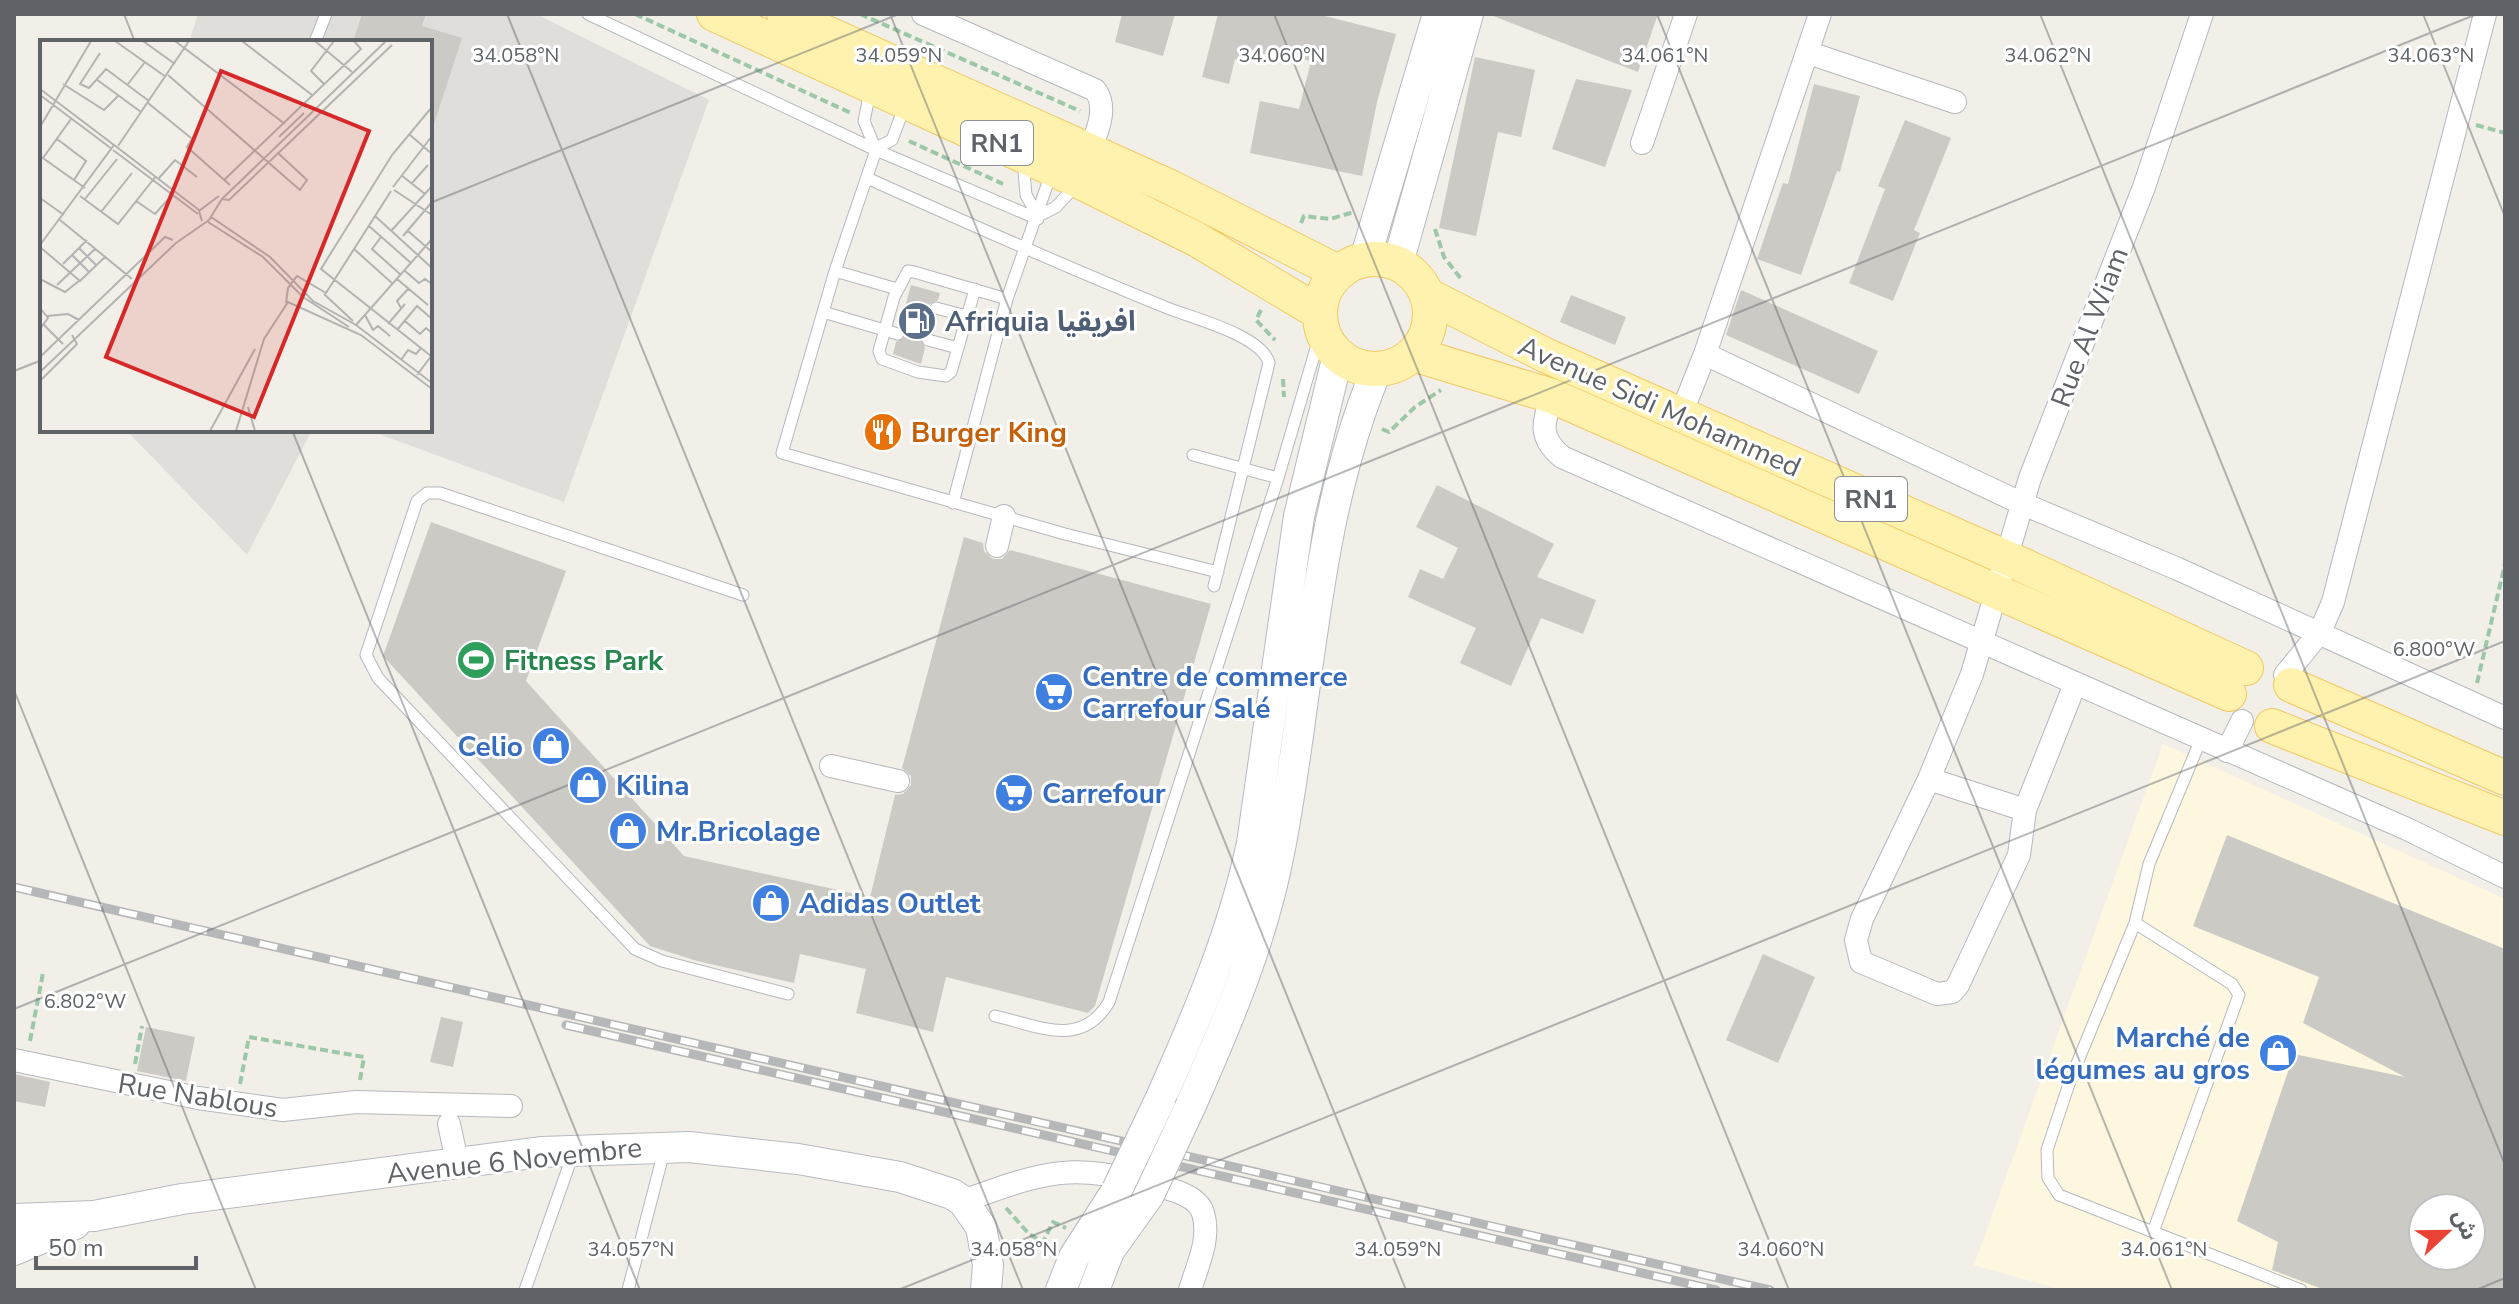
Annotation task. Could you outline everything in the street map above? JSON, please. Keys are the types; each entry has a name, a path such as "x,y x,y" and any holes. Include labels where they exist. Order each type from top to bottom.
{"main road":[{"name":"RN1","path":"714,14 906,101 1061,165 1170,187 1291,248 1413,274 1427,295"},
{"name":"RN1","path":"784,14 1196,239 1326,332 1353,365 1377,369"},
{"path":"1326,332 1324,291 1367,265"},
{"path":"1377,369 1394,366 1413,354 1429,327 1427,295"},
{"name":"Avenue Sidi Mohammed","path":"1427,295 1547,356 1680,417 2007,558 2243,712"},
{"name":"Avenue Sidi Mohammed","path":"1413,354 1552,396 1999,591 2243,712 2505,818"},
{"name":"RN1","path":"2243,712 2261,664 2288,680 2505,778"},
{"path":"2243,712 2285,717 2292,702 2288,680"}],"street":[{"path":"923,14 1084,83 1100,99 1100,120 1061,165"},
{"path":"1642,143 1686,14"},
{"path":"1680,417 1705,354 1820,14"},
{"name":"Rue Al Wiam","path":"2075,684 2025,810 2019,855 1968,970 1952,992 1937,994 1861,962 1856,948 1862,919 1929,779 1982,642 2023,504 2144,187 2202,14"},
{"path":"2288,680 2320,632 2333,602 2485,14"},
{"path":"1367,265 1419,191 1449,16"},
{"path":"1367,265 1449,16"},
{"path":"1809,53 1955,102"},
{"path":"1061,1290 1087,1237 1120,1183 1197,1016 1227,935 1247,865 1326,332"},
{"path":"1705,354 2023,504 2320,632 2505,718"},
{"path":"1094,1290 1109,1251 1149,1195 1243,987 1268,902 1293,777 1318,584 1337,498 1377,369"},
{"path":"1552,396 1542,425 1543,437 1562,457 2201,739 2243,712 2407,829 2505,877"},
{"path":"997,546 1004,516"},
{"path":"831,766 898,781"},
{"path":"1929,779 2025,810"},
{"name":"Rue Nablous","path":"20,1061 131,1086 283,1110 356,1102 439,1117 511,1106"},
{"path":"439,1117 457,1161"},
{"name":"Avenue 6 Novembre","path":"14,1219 94,1216 182,1199 457,1161 575,1150 665,1147 798,1159 900,1177 952,1194 977,1196"},
{"path":"986,1290 988,1265 977,1196 1065,1170 1100,1171 1120,1183 1175,1190 1202,1210 1205,1236 1190,1290"},
{"path":"14,1250 94,1216"}],"lane":[{"path":"316,40 326,14"},
{"path":"588,14 876,149 1038,218"},
{"path":"872,86 864,119 876,149"},
{"path":"906,101 895,135 876,149 835,271 782,453 953,503 1218,572"},
{"path":"1038,218 1056,207 1061,165"},
{"path":"1038,218 1026,195 1061,165"},
{"path":"953,503 1023,248 1061,165"},
{"path":"867,178 1023,248 1226,330 1263,350 1269,363 1214,586"},
{"path":"835,271 896,293 907,301"},
{"path":"975,289 958,348 946,376 918,372 882,359 879,351 885,330 896,293 908,271 975,289 1007,299"},
{"path":"936,308 967,316"},
{"path":"823,312 898,334"},
{"path":"995,1016 1067,1032 1093,1025 1109,1002 1326,332"},
{"path":"928,340 958,348"},
{"path":"1193,455 1278,478"},
{"path":"743,595 440,493 427,493 417,501 366,655 378,678 635,949 662,961 788,994"},
{"path":"2201,739 2149,864 2135,923 2071,1078 2047,1150 2048,1178 2059,1195 2301,1290"},
{"path":"2135,923 2232,984 2239,995 2153,1232"},
{"path":"628,1290 665,1147"},
{"path":"525,1290 575,1150"}],"path":[{"path":"635,14 864,119"},
{"path":"860,14 1100,120"},
{"path":"2459,120 2505,133"},
{"path":"895,135 1026,195"},
{"path":"1419,191 1436,196 1435,231 1439,244 1454,273 1466,285"},
{"path":"1291,248 1304,216 1330,219 1360,209"},
{"path":"1361,420 1389,432 1425,399 1451,387"},
{"path":"2472,704 2505,564"},
{"path":"20,1061 43,973"},
{"path":"131,1086 142,1026"},
{"path":"236,1103 249,1037 364,1057 356,1102"},
{"path":"977,1196 1043,1242 1053,1222 1087,1237"}],"shaded area":[{"path":"198,14 536,14 709,100 564,502 373,432 432,432 432,40 190,40"},
{"path":"128,432 311,432 247,555"},
{"name":"Marché de légumes au gros","path":"2163,744 2505,899 2505,1290 2063,1290 1974,1265"}],"building":[{"path":"362,14 426,14 422,26 462,38 434,124 432,40 354,40"},
{"path":"1122,14 1175,14 1163,56 1115,42"},
{"path":"1218,14 1317,14 1396,34 1377,102 1362,176 1250,153 1260,101 1299,109 1311,61 1269,51 1268,55 1249,50 1246,62 1235,59 1229,84 1202,77"},
{"path":"1488,14 1658,14 1638,72"},
{"path":"1475,57 1535,70 1521,137 1498,132 1476,236 1439,228"},
{"path":"1576,79 1632,90 1605,167 1552,149"},
{"path":"1814,84 1860,96 1840,172 1837,171 1801,275 1757,259 1783,183 1788,184"},
{"path":"1905,120 1951,138 1914,230 1920,233 1893,301 1849,283 1885,189 1878,186"},
{"name":"Afriquia افريقيا","path":"911,285 940,293 938,300 928,305 934,316 930,332 920,337 925,348 921,364 893,354 896,342 906,336 900,326"},
{"path":"1741,290 1878,351 1859,394 1726,335"},
{"path":"1571,295 1626,317 1615,345 1560,322"},
{"path":"1437,485 1554,544 1537,577 1596,600 1583,634 1541,618 1511,686 1460,663 1476,628 1408,597 1420,569 1443,579 1458,548 1416,527"},
{"name":"Centre de commerce Carrefour Salé","path":"431,522 566,571 526,681 684,856 870,897 895,795 903,794 911,785 911,776 902,768 964,537 983,543 984,551 993,559 1002,559 1010,550 1211,604 1095,1006 1088,1013 946,977 933,1032 856,1013 866,969 800,954 794,983 697,961 650,946 383,656"},
{"path":"2227,835 2505,949 2505,1290 2325,1290 2272,1270 2278,1242 2237,1221 2294,1054 2405,1077 2303,1023 2319,977 2193,926"},
{"path":"1763,954 1815,977 1778,1063 1726,1040"},
{"path":"441,1017 463,1022 453,1067 430,1062"},
{"path":"146,1027 195,1037 186,1081 137,1071"},
{"path":"14,1074 50,1082 45,1107 14,1101"}],"railway":[{"path":"14,887 1770,1290"},
{"path":"566,1025 1716,1290"}],"place":[{"name":"Afriquia افريقيا","path":"917,321"},
{"name":"Burger King","path":"883,432"},
{"name":"Fitness Park","path":"476,660"},
{"name":"Centre de commerce Carrefour Salé","path":"1054,692"},
{"name":"Celio","path":"551,746"},
{"name":"Kilina","path":"588,785"},
{"name":"Carrefour","path":"1014,793"},
{"name":"Mr.Bricolage","path":"628,831"},
{"name":"Adidas Outlet","path":"771,903"},
{"name":"Marché de légumes au gros","path":"2278,1053"}]}
